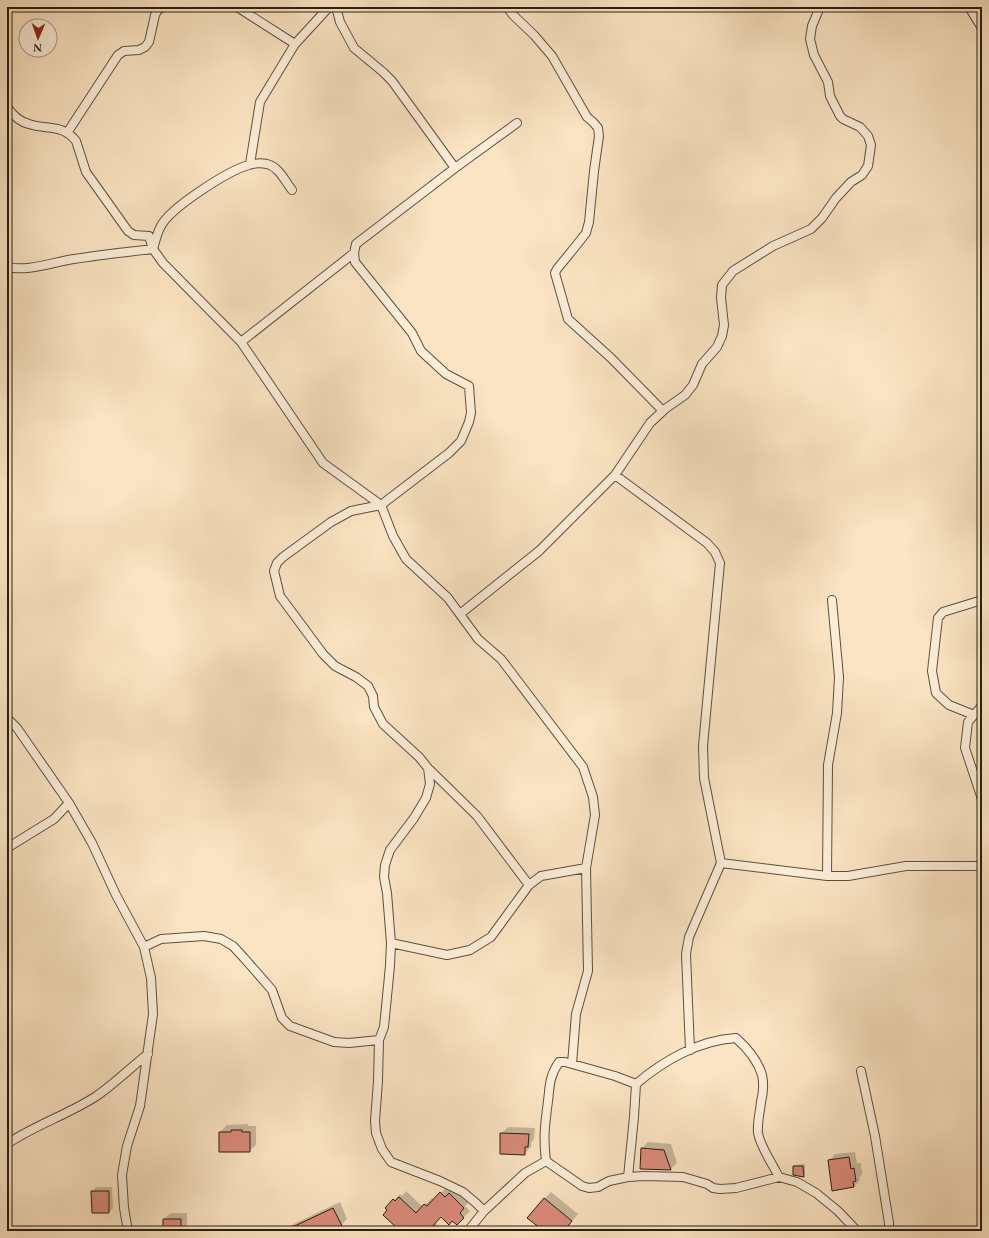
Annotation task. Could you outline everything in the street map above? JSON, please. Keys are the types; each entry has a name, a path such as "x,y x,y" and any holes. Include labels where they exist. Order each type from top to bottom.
{"street":[{"path":"67,133 118,55 124,51 139,50 145,47 149,42 155,15 162,7"},
{"path":"237,7 295,44"},
{"path":"250,164 260,102 295,44 329,7"},
{"path":"336,7 340,22 354,48 392,81 455,168"},
{"path":"507,7 552,56 587,117 598,128 599,136 589,222 586,232 555,273 568,319 611,358 663,411"},
{"path":"460,614 539,552 615,475 650,423 684,395 693,385 702,364 717,347 722,336 724,325 721,298 722,285 733,271 773,246 811,229 822,218 836,198 851,182 862,176 868,166 871,145 868,136 860,127 840,116 830,96 828,82 814,55 810,39 812,26 820,7"},
{"path":"970,7 982,28"},
{"path":"7,107 16,117 27,124 54,127 67,133 76,141 86,172 128,231 134,235 149,236 153,249 163,263 241,342 323,463 381,505 393,536 406,559 448,598 478,639 501,660 583,767 593,797 595,815 586,868 588,971 576,1014 572,1064"},
{"path":"517,123 455,168 356,244 354,253 355,262 412,333 421,351 446,374 469,386 471,413 461,441 449,453 381,505 350,511 331,522 283,557 277,563 274,571 280,596 323,654 335,666 356,677 368,686 373,696 374,707 383,724 419,757 428,768 477,816 529,885"},
{"path":"153,249 161,225 180,205 231,172 250,164 265,163 273,166 292,190"},
{"path":"7,267 26,268 72,259 153,249"},
{"path":"241,342 354,253"},
{"path":"615,475 707,543 715,552 720,563 703,746 704,778 721,863 689,937 686,954 690,1050"},
{"path":"827,876 828,765 837,713 839,677 832,600"},
{"path":"974,715 948,705 936,693 932,671 938,618 943,612 982,600"},
{"path":"982,707 968,722 965,748 982,799"},
{"path":"7,718 17,728 69,803 92,843 116,895 144,947 151,978 153,1014 140,1106 127,1146 122,1175 124,1208 128,1231"},
{"path":"428,768 430,784 426,798 414,818 390,850 385,865 384,876 387,893 391,943 384,1020 380,1040 375,1121 376,1133 382,1149 391,1162 440,1181 463,1192 484,1211"},
{"path":"7,848 54,819 69,803"},
{"path":"721,863 827,876 848,876 906,866 982,866"},
{"path":"391,943 447,955 470,950 491,937 529,885 541,876 586,868"},
{"path":"144,947 160,939 204,936 221,939 233,946 272,990 282,1018 290,1026 334,1042 349,1043 380,1040"},
{"path":"628,1177 636,1084 668,1060 723,1038 736,1038 745,1046 762,1075 763,1087 758,1134 779,1177"},
{"path":"7,1144 19,1136 95,1097 148,1054"},
{"path":"546,1161 544,1134 549,1084 559,1062 565,1062 615,1076 636,1084"},
{"path":"861,1071 875,1136 889,1231"},
{"path":"468,1231 484,1211 525,1173 546,1161"},
{"path":"546,1161 582,1186 589,1188 598,1187 609,1181 628,1177 644,1176 683,1177 707,1184 713,1188 720,1189 736,1188 779,1177 797,1182 816,1193 838,1211 857,1231"}],"building":[{"path":"231,1130 250,1132 250,1152 219,1152 219,1132 231,1132"},
{"path":"500,1133 529,1134 528,1147 525,1147 525,1155 500,1154"},
{"path":"641,1148 664,1150 671,1170 640,1169"},
{"path":"849,1157 851,1169 854,1168 856,1181 853,1182 854,1187 832,1191 828,1160"},
{"path":"793,1166 803,1166 804,1177 793,1175"},
{"path":"91,1191 109,1191 109,1213 92,1213"},
{"path":"440,1192 445,1197 449,1193 464,1208 460,1213 464,1218 457,1225 452,1221 449,1225 441,1217 428,1231 403,1231 399,1227 398,1229 383,1215 387,1210 385,1208 393,1199 395,1201 399,1197 416,1213 424,1204 427,1206"},
{"path":"544,1198 572,1221 564,1231 544,1231 527,1218"},
{"path":"333,1208 342,1226 331,1231 284,1231"},
{"path":"163,1219 181,1219 181,1231 163,1231"}]}
